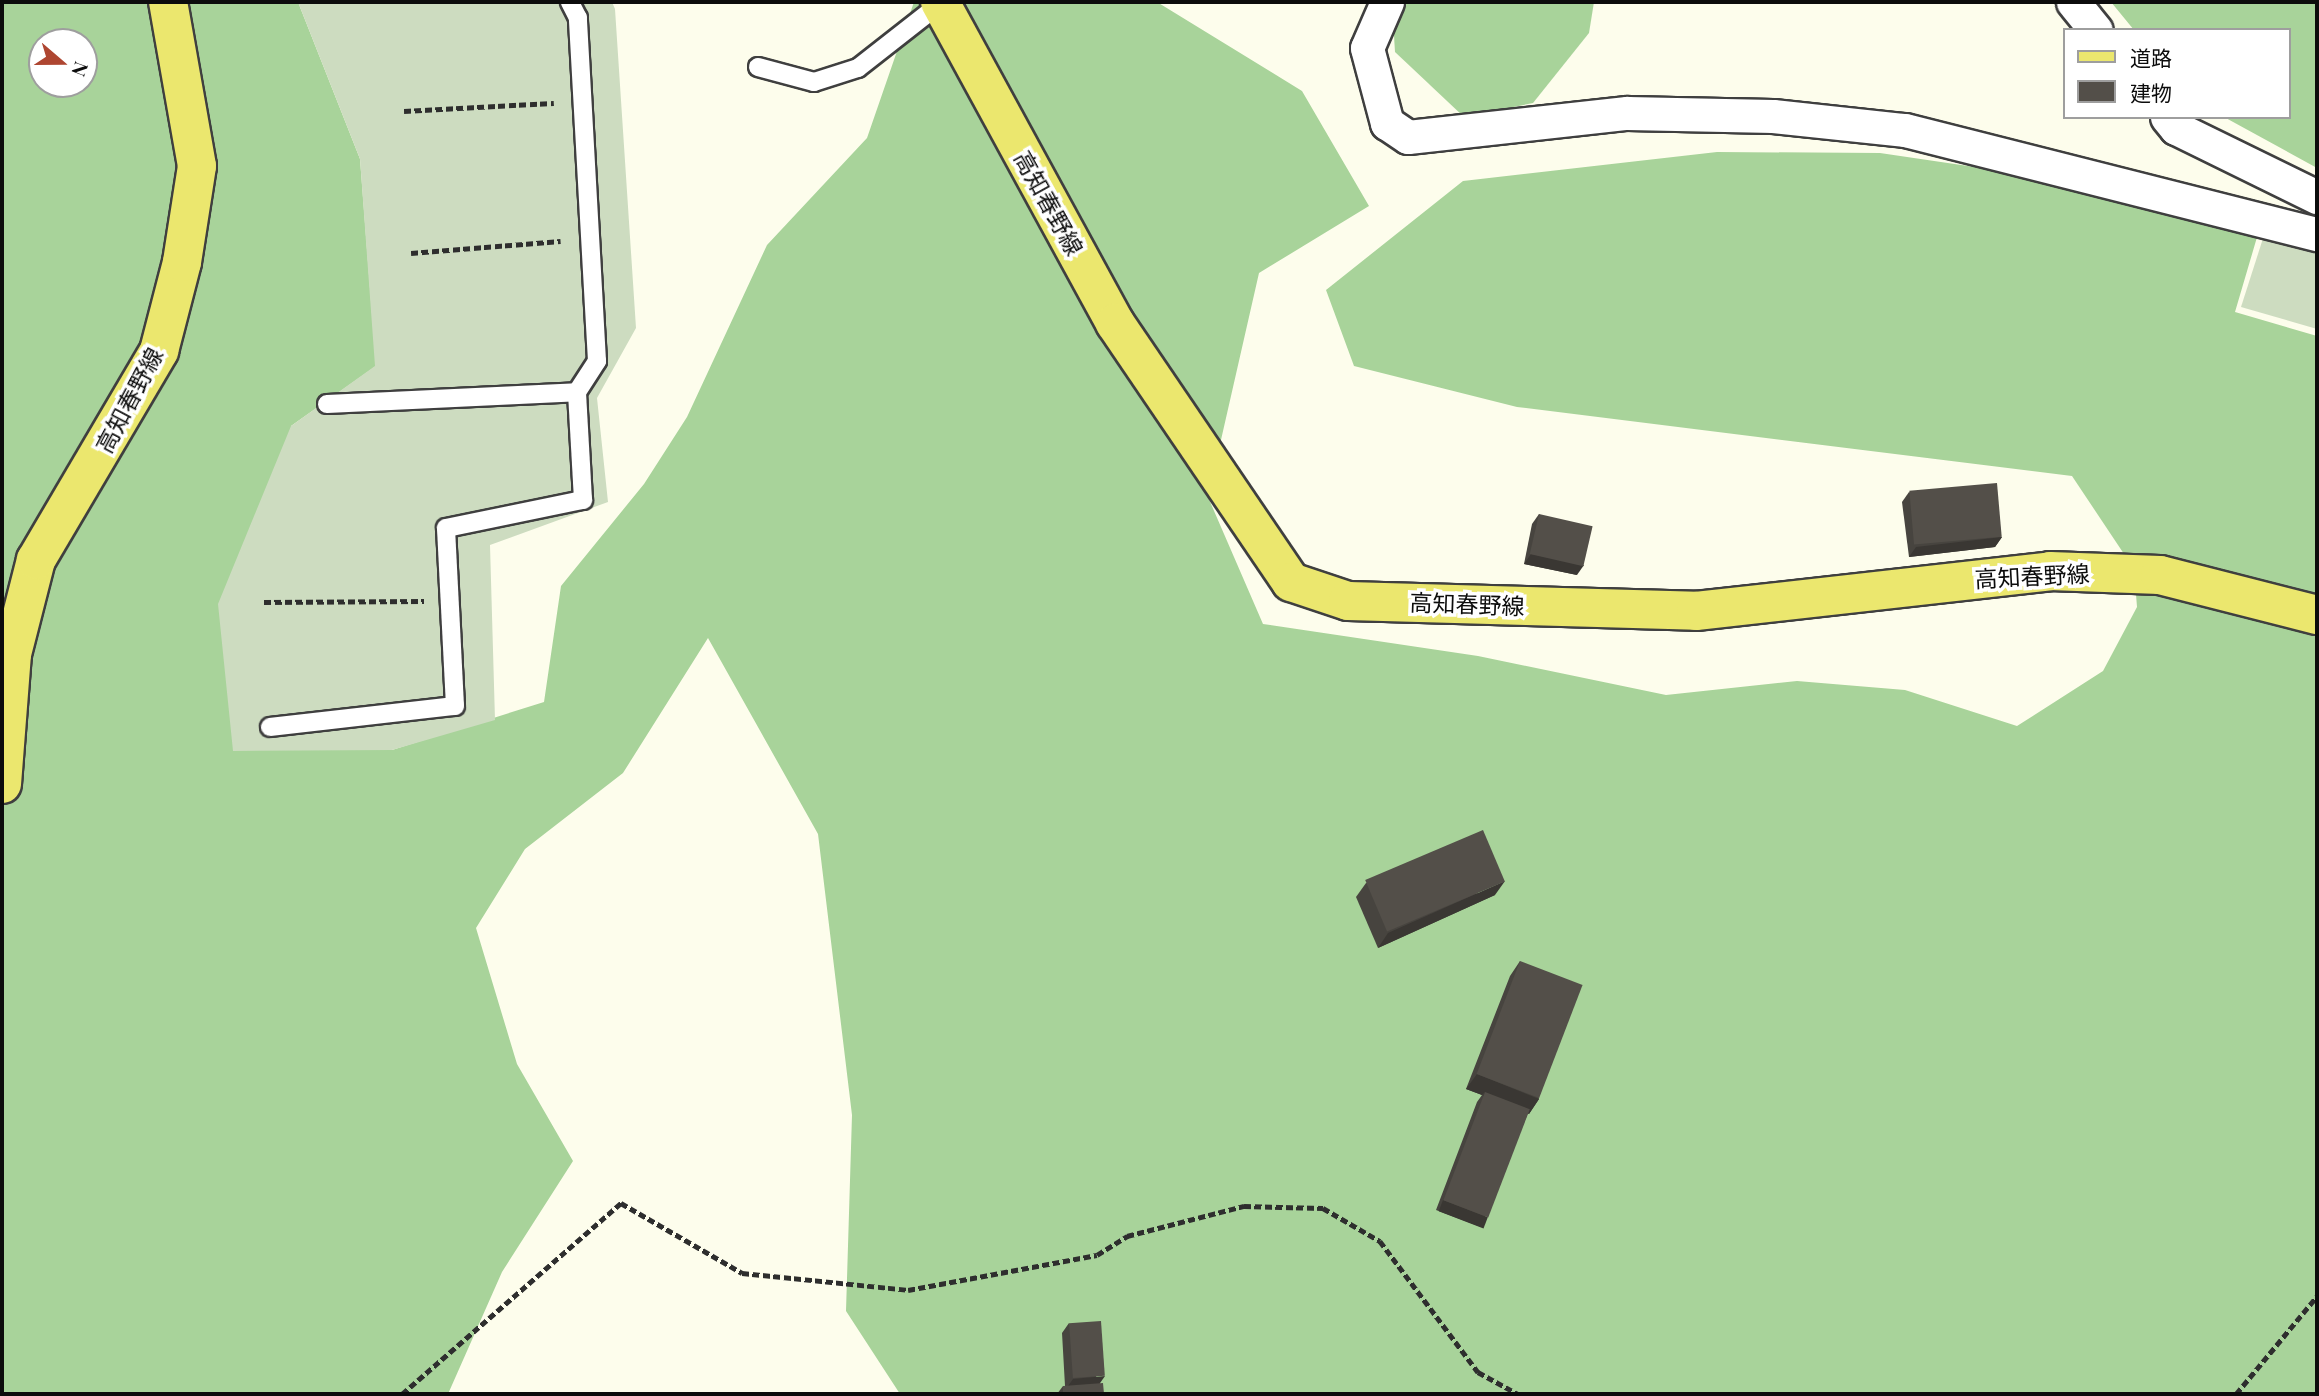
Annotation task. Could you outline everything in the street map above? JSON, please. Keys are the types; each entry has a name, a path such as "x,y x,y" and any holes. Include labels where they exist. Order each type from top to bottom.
{"main road":[{"name":"高知春野線","path":"2,784 12,654 36,560 159,351 182,262 197,166 168,2"},
{"name":"高知春野線","path":"940,2 1115,323 1291,582 1348,601 1696,611 2077,572 2160,575 2317,615"}],"street":[{"path":"1387,2 1367,48 1387,123 1408,137 1627,113 1773,116 1905,130 2317,234"},
{"path":"2073,2 2094,28"},
{"path":"2169,119 2176,128 2317,197"}],"lane":[{"path":"270,727 455,706 446,528 583,499 578,392 597,361 578,18 570,2"},
{"path":"758,67 814,82 858,68 940,2"},
{"path":"327,404 578,392"}],"path":[{"path":"404,111 583,102"},
{"path":"411,253 590,239"},
{"path":"264,602 448,600"},
{"path":"402,1394 621,1203 742,1273 908,1290 1097,1255 1127,1236 1244,1206 1323,1208 1380,1241 1478,1372 1518,1394"},
{"path":"2236,1394 2317,1296"}],"green space":[{"path":"2,2 298,2 360,159 376,366 291,426 392,750 544,702 561,586 644,484 687,417 767,245 867,138 914,2 1157,2 1302,91 1369,206 1259,273 1208,497 1263,624 1478,656 1666,695 1797,681 1905,690 2017,726 2103,671 2137,607 2134,569 2072,476 1517,407 1354,366 1326,290 1463,181 1717,152 1880,153 2043,177 2260,227 2235,312 2317,336 2317,1394 900,1394 846,1311 852,1115 818,834 708,638 623,773 525,849 476,928 517,1064 573,1161 502,1272 448,1394 2,1394"},
{"path":"298,2 612,2 615,9 636,328 597,398 608,502 490,545 495,720 392,750 233,751 218,604 291,426 375,366 360,159"},
{"path":"1392,2 1594,2 1589,33 1533,103 1464,117 1395,52"},
{"path":"2111,2 2317,2 2317,168 2228,119 2291,119 2291,28 2132,28"},
{"path":"2266,229 2317,242 2317,329 2241,307"}],"building":[{"path":"1997,483 2002,537 1914,544 1909,491"},
{"path":"1539,514 1593,526 1583,566 1530,554"},
{"path":"1483,830 1505,882 1387,932 1365,880"},
{"path":"1520,961 1583,985 1539,1098 1477,1074"},
{"path":"1485,1092 1530,1109 1488,1217 1443,1200"},
{"path":"1101,1321 1105,1376 1073,1378 1069,1323"},
{"path":"1103,1383 1104,1394 1063,1394 1063,1386"}]}
